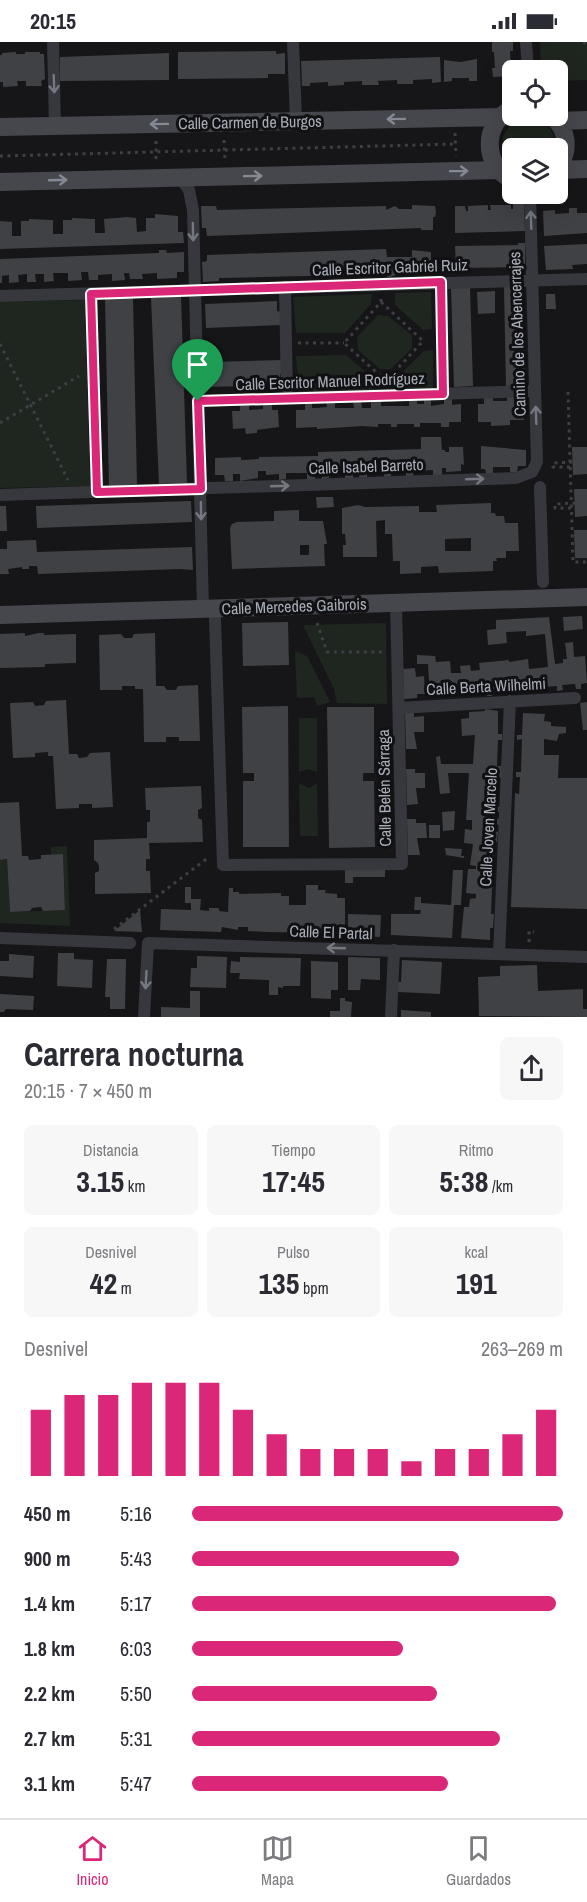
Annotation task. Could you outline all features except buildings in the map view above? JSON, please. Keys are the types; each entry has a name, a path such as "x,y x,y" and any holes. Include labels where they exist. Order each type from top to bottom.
{"main road":[{"name":"Calle Carmen de Burgos","path":"0,127 296,122 502,113"},
{"path":"502,117 493,127 489,138 489,150 493,161 502,171"},
{"path":"568,119 587,120"},
{"path":"568,169 587,169"},
{"path":"0,182 180,177 502,175"},
{"name":"Calle Mercedes Gaibrois","path":"0,615 209,614 396,603 587,597"}],"street":[{"path":"53,42 55,126"},
{"path":"293,42 296,122"},
{"path":"526,42 527,60"},
{"path":"180,177 189,190 192,203 201,489 223,860"},
{"name":"Camino de los Abencerrajes","path":"530,204 537,462 532,472"},
{"name":"Calle Escritor Gabriel Ruiz","path":"0,296 587,279"},
{"path":"441,282 443,394"},
{"path":"285,287 287,399"},
{"path":"91,294 97,492"},
{"name":"Calle Escritor Manuel Rodríguez","path":"198,401 535,391"},
{"name":"Calle Isabel Barreto","path":"0,495 516,478 532,472"},
{"path":"540,487 543,582"},
{"name":"Calle Belén Sárraga","path":"223,860 402,864 396,603"},
{"name":"Calle Berta Wilhelmi","path":"399,708 575,698"},
{"name":"Calle Joven Marcelo","path":"499,954 510,702"},
{"path":"0,938 130,943"},
{"name":"Calle El Partal","path":"144,1017 148,943 587,957"},
{"path":"390,1017 394,950"}],"path":[{"path":"583,42 587,44"},
{"path":"455,133 456,162"},
{"path":"224,139 225,168"},
{"path":"156,141 156,170"},
{"path":"0,156 455,144"},
{"path":"380,284 381,302 423,341 386,381"},
{"path":"344,343 381,302"},
{"path":"286,343 344,343 386,381 387,395"},
{"path":"0,344 74,492"},
{"path":"0,423 93,367"},
{"path":"568,392 573,562 587,562"},
{"path":"570,467 553,467 552,463 573,462"},
{"path":"571,508 555,508 555,504 575,503"},
{"path":"317,623 327,652 388,652"},
{"path":"109,933 211,855 223,860"},
{"path":"529,945 529,931 534,932"}],"shaded area":[{"path":"540,42 587,42 587,80 568,81 568,60 541,60"},
{"path":"510,126 548,126 554,138 503,138"},
{"path":"431,292 432,329 423,330 395,305 395,293"},
{"path":"372,294 371,304 345,333 296,333 293,297"},
{"path":"85,300 90,486 0,488 0,302"},
{"path":"378,315 388,316 412,335 412,348 391,369 380,369 358,350 357,337"},
{"path":"433,350 433,389 397,390 396,379 424,351"},
{"path":"346,355 375,380 374,392 299,393 296,356"},
{"path":"386,623 387,704 337,703 334,689 303,625"},
{"path":"295,651 307,656 330,702 317,706 314,697 297,698"},
{"path":"299,718 317,718 317,772 308,769 299,772"},
{"path":"299,783 309,788 317,783 318,836 300,836"},
{"path":"67,846 70,926 0,923 0,860 7,859 10,912 65,910 63,854 51,855 51,847"}],"route":[{"path":"441,282 443,394 198,401 201,489 97,492 91,294 441,282"}]}
